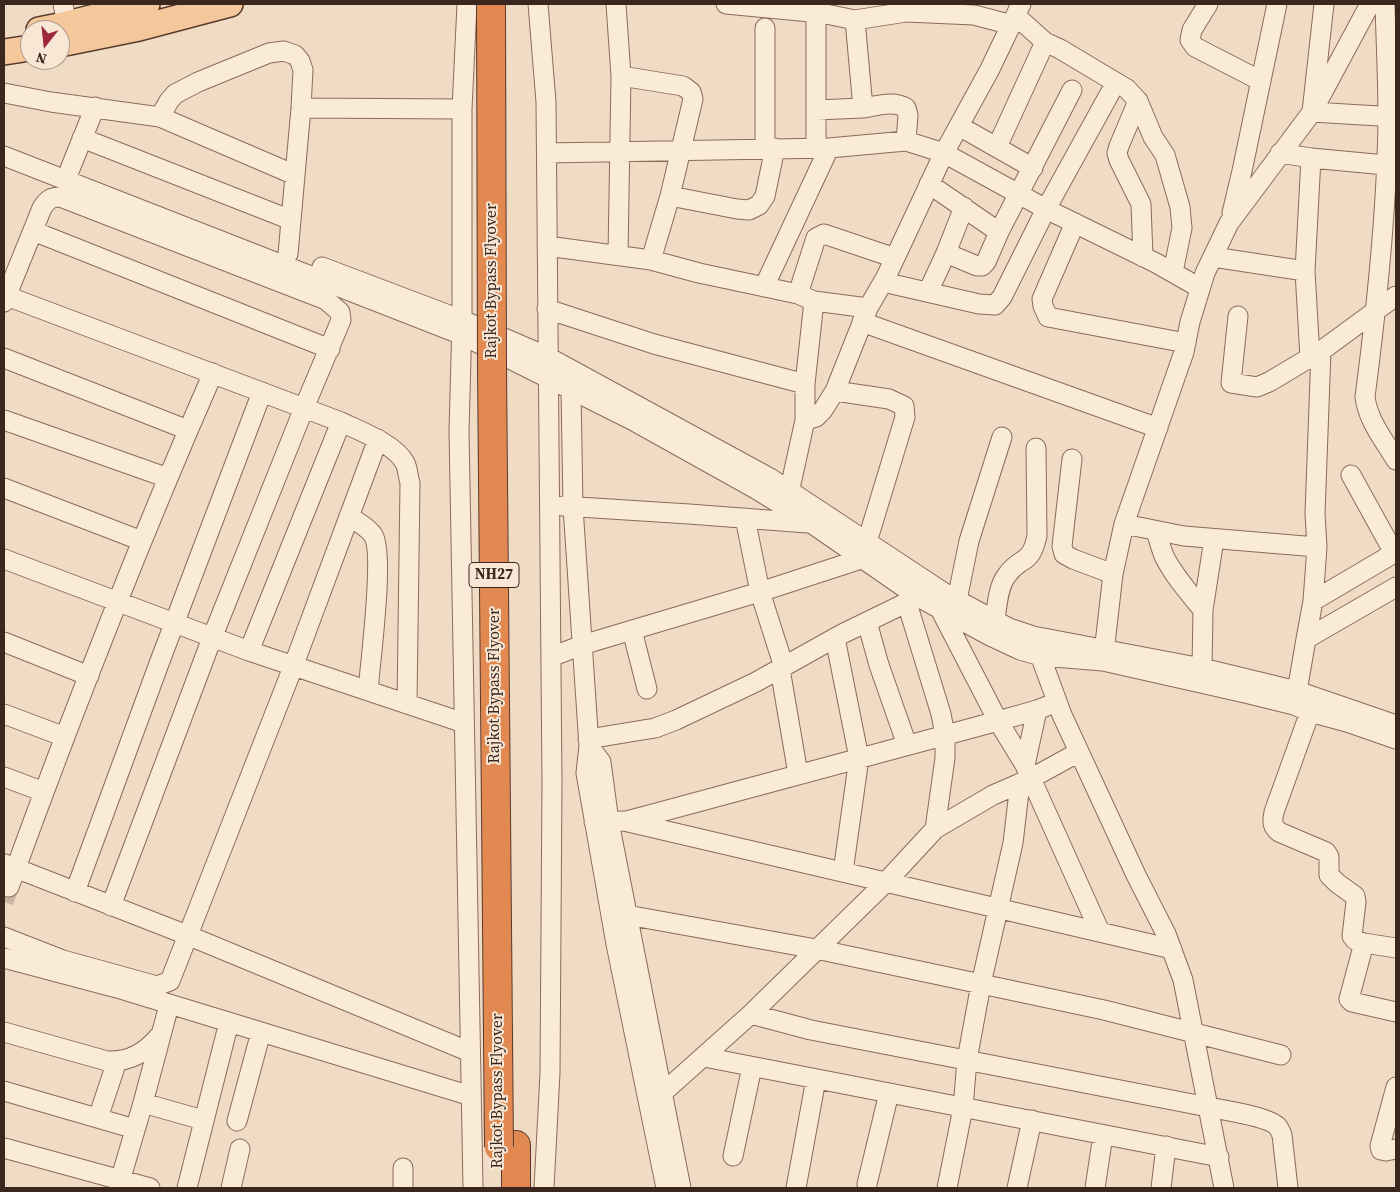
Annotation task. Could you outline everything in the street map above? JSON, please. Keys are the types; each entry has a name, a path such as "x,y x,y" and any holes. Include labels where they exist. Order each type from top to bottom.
{"highway":[{"name":"Rajkot Bypass Flyover","path":"491,4 492,367 507,1146 516,1188"},
{"name":"Rajkot Bypass Flyover","path":"499,1188 507,1146 511,408 510,4"}],"main road":[{"path":"70,22 146,4"},
{"path":"70,24 139,28 230,4"},
{"path":"4,35 20,33"},
{"path":"4,52 20,50"}],"street":[{"path":"467,4 462,109 462,328 459,430 473,1188"},
{"path":"538,4 546,102 547,153 552,791 550,1073 544,1188"},
{"path":"616,4 621,76 618,255"},
{"path":"726,4 816,12 855,20 906,12 974,15 1017,13 1045,42 1127,89 1138,101 1152,137 1164,155 1180,207 1182,228 1173,272"},
{"path":"1208,4 1192,30 1190,40 1195,47 1261,81"},
{"path":"1229,224 1277,4"},
{"path":"1312,112 1324,4"},
{"path":"1104,655 1113,574 1124,524 1186,343 1205,274 1229,224 1312,112 1370,4"},
{"path":"1385,4 1392,116 1391,166 1365,398 1373,422 1396,460"},
{"path":"764,287 822,148 816,110 816,12"},
{"path":"805,420 816,417 823,410 835,390 865,315 895,258 944,153 1017,13"},
{"path":"855,20 863,108"},
{"path":"670,196 749,210 759,205 765,196 770,148 765,28"},
{"path":"997,147 1045,42"},
{"path":"160,117 169,101 183,89 269,53 284,51 295,55 300,61 303,70 288,254"},
{"path":"621,76 683,86 690,92 693,99 670,196 651,260"},
{"path":"946,253 970,264 982,266 986,262 999,232 1072,90"},
{"path":"883,282 979,304 995,305 1002,297 1046,209 1110,92"},
{"path":"4,93 51,102 160,117 295,175"},
{"path":"1138,101 1117,153 1141,204 1143,257"},
{"path":"816,110 900,104 906,108 908,115 906,141"},
{"path":"70,169 95,107"},
{"path":"301,108 462,109"},
{"path":"1312,112 1392,116"},
{"path":"959,126 1033,168"},
{"path":"82,138 291,220"},
{"path":"547,153 822,148 906,141 944,153 1046,209 1173,272 1200,288"},
{"path":"4,143 288,254 462,328 548,379 632,420 754,488 787,499 864,550 912,600 941,611 1020,650 1041,656 1104,655"},
{"path":"1280,153 1391,166"},
{"path":"4,156 462,328 548,357 750,467 787,499 811,524 864,550 1009,628 1104,655 1170,668 1300,703 1396,725"},
{"path":"1311,158 1304,271 1315,354 1315,514 1317,547 1313,601 1306,639 1300,703 1272,820 1273,827 1279,832 1326,852 1329,856 1330,875 1337,883 1355,896 1352,936 1355,940 1396,948"},
{"path":"930,184 999,232"},
{"path":"111,906 212,638 304,408 341,320 340,312 326,300 60,197 52,197 47,200 5,297 212,373 304,408 341,422 378,439 396,452 405,463 410,483 407,704"},
{"path":"928,292 964,207"},
{"path":"1075,223 1042,299 1048,316 1186,343"},
{"path":"33,231 330,349"},
{"path":"787,499 805,420 806,298 812,246 816,238 824,234 895,258"},
{"path":"547,246 651,260 764,287 865,315 1158,428"},
{"path":"1212,257 1304,271"},
{"path":"1238,316 1231,383 1257,387 1315,354 1396,296"},
{"path":"548,309 654,344 805,384"},
{"path":"4,358 188,430"},
{"path":"9,887 10,866 44,792 142,541 212,373"},
{"path":"571,390 573,507 588,742 602,762 619,916 655,1099 666,1188"},
{"path":"835,390 889,399 904,406 905,417 864,550"},
{"path":"75,892 262,392"},
{"path":"4,420 168,478"},
{"path":"249,652 341,422"},
{"path":"958,600 969,541 1002,437"},
{"path":"4,937 63,960 157,986 170,981 293,667 378,439"},
{"path":"995,620 1002,582 1007,573 1029,558 1037,536 1036,448"},
{"path":"1072,459 1062,546 1064,554 1113,574"},
{"path":"1313,601 1395,553 1351,475"},
{"path":"4,488 142,541"},
{"path":"549,506 811,524"},
{"path":"349,516 366,527 374,536 377,549 378,571 368,692"},
{"path":"745,518 760,592 782,668 798,774"},
{"path":"1124,524 1184,536 1317,547"},
{"path":"1156,531 1164,556 1172,570 1203,610"},
{"path":"1202,668 1203,610 1214,539"},
{"path":"551,657 582,645 760,592 864,550"},
{"path":"4,558 249,652 464,723"},
{"path":"1306,639 1396,587"},
{"path":"588,742 662,725 756,682 835,638 912,600"},
{"path":"912,600 945,735 945,758 935,829"},
{"path":"941,611 998,721 1100,932"},
{"path":"867,622 879,665 907,745"},
{"path":"632,630 647,689"},
{"path":"1033,636 1057,702 1172,949 1183,980 1224,1188"},
{"path":"835,638 859,758 843,872"},
{"path":"4,642 89,676"},
{"path":"1170,668 1202,668 1396,739"},
{"path":"609,822 998,721 1057,702"},
{"path":"947,1188 963,1108 967,1060 981,984 1013,843 1037,710"},
{"path":"4,714 65,737"},
{"path":"655,1099 751,1014 886,882 935,829 1025,776 1080,752"},
{"path":"4,777 44,792"},
{"path":"609,822 843,872 1172,949"},
{"path":"10,866 470,1052"},
{"path":"619,916 816,949 1104,1010 1281,1055"},
{"path":"1364,943 1349,999 1352,1002 1396,1012"},
{"path":"4,958 117,988 471,1096"},
{"path":"120,1181 169,1005"},
{"path":"751,1014 811,1030 1260,1118 1273,1123 1282,1134 1288,1188"},
{"path":"187,1188 229,1022"},
{"path":"4,1032 107,1061 117,1061 132,1058 144,1051 162,1032"},
{"path":"237,1121 261,1032"},
{"path":"704,1057 1219,1157"},
{"path":"98,1118 117,1061"},
{"path":"733,1156 752,1067"},
{"path":"796,1188 816,1079"},
{"path":"1396,1087 1380,1146 1381,1150 1386,1151 1396,1149"},
{"path":"4,1091 136,1129"},
{"path":"867,1184 889,1093"},
{"path":"655,1099 681,1188"},
{"path":"143,1103 203,1120"},
{"path":"1017,1188 1032,1120"},
{"path":"1095,1188 1103,1134"},
{"path":"1161,1188 1166,1146"},
{"path":"4,1148 150,1188"},
{"path":"231,1188 240,1148"},
{"path":"403,1168 403,1188"}],"tunnel":[{"path":"4,902 9,887"}]}
